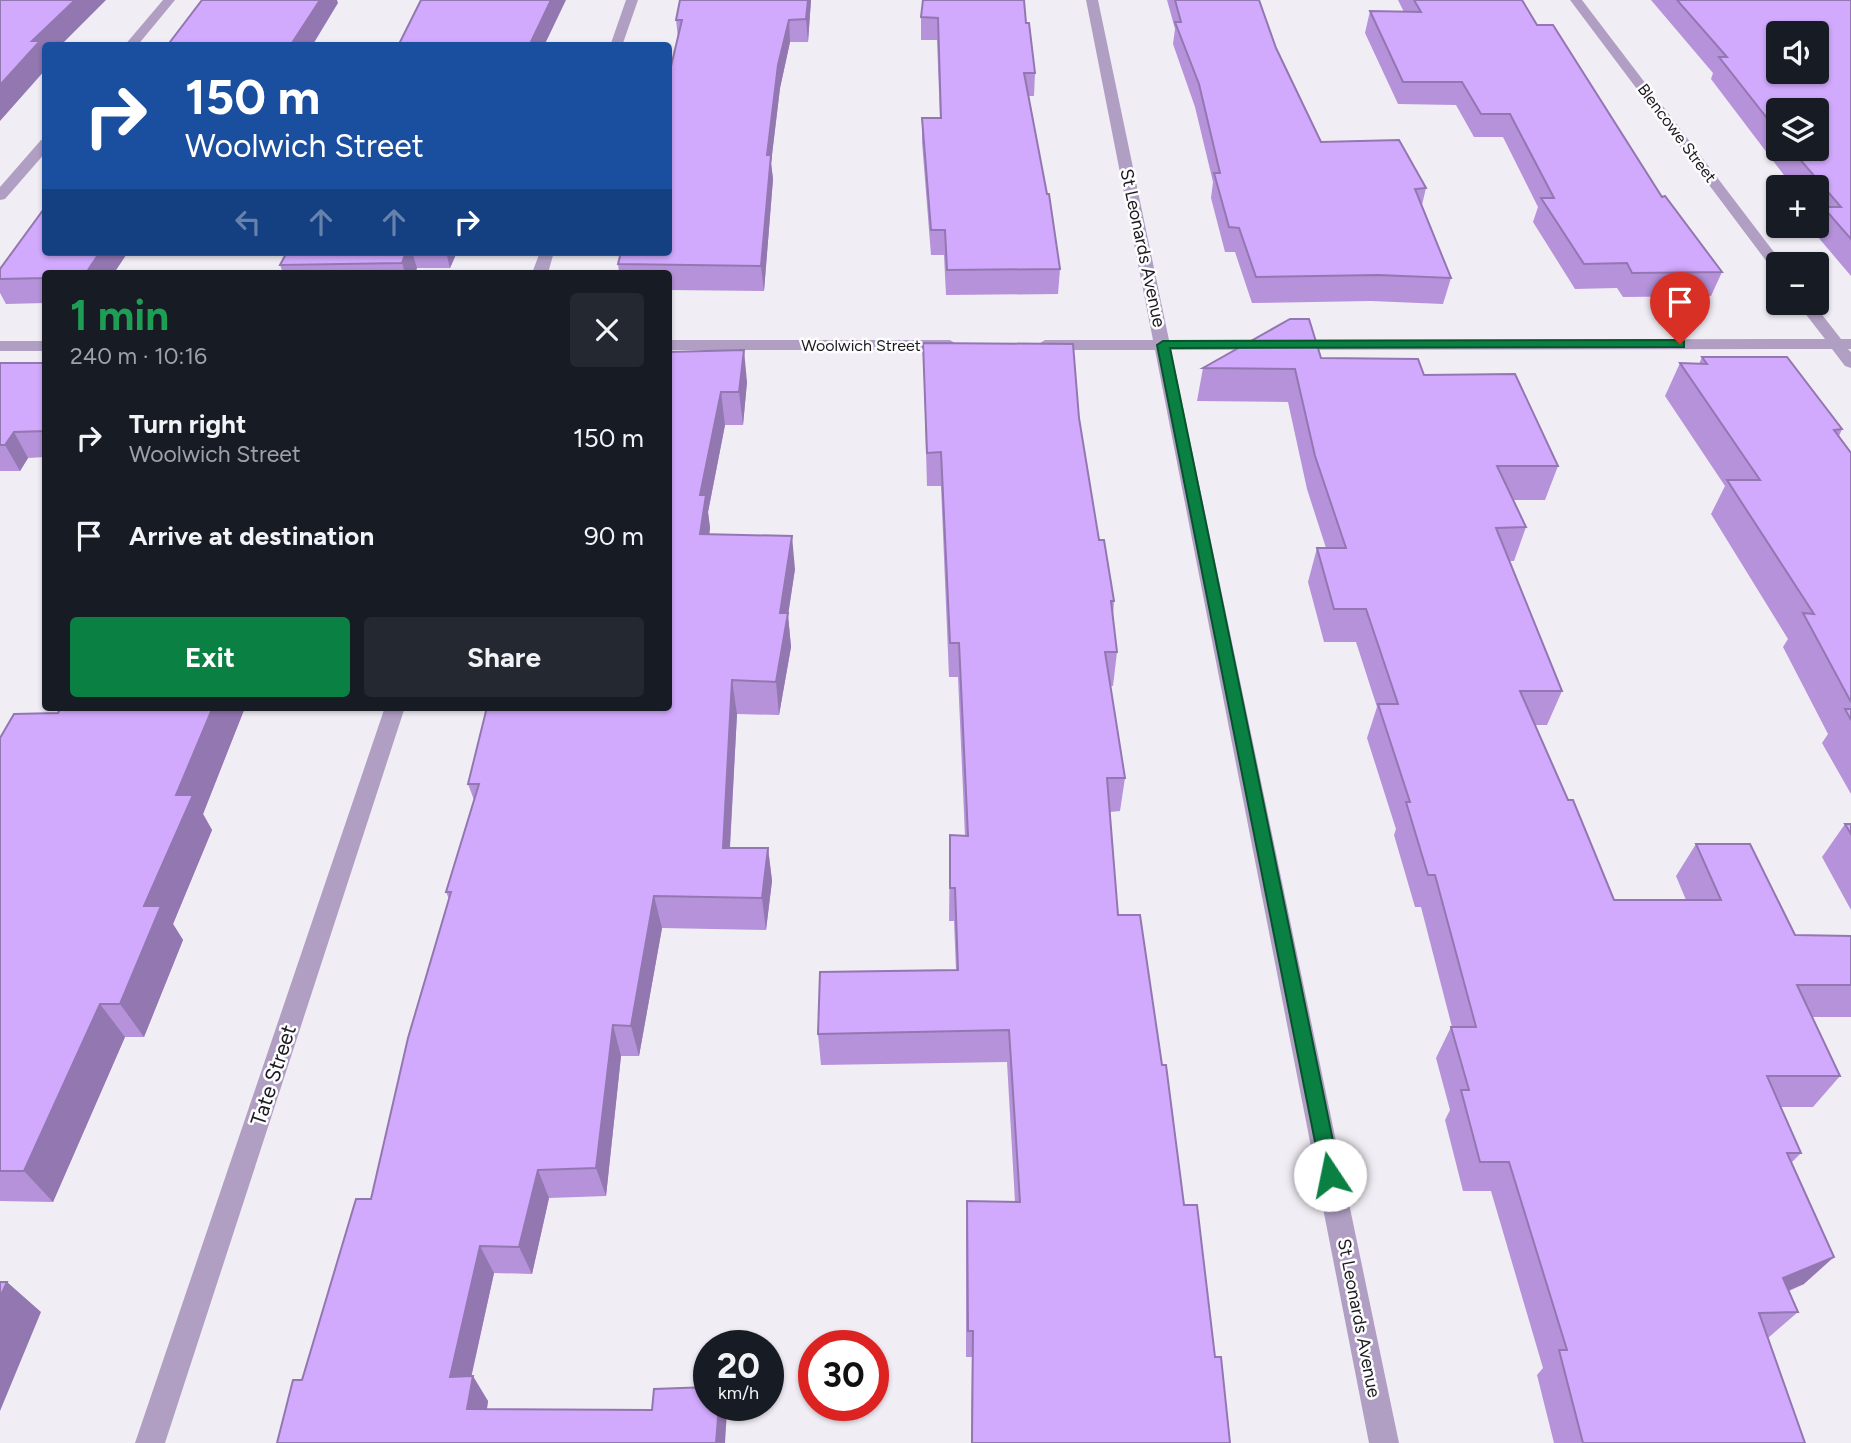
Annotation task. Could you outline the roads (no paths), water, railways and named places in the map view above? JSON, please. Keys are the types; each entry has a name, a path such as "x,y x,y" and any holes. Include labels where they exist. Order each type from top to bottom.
{"street":[{"path":"133,42 169,0"},
{"path":"618,42 632,0"},
{"name":"St Leonards Avenue","path":"1092,0 1384,1443"},
{"name":"Blencowe Street","path":"1576,0 1767,252"},
{"path":"0,196 42,148"},
{"path":"1816,315 1844,344 1851,363"},
{"path":"1028,345 1844,344"},
{"name":"Woolwich Street","path":"672,345 960,345"},
{"path":"0,346 42,346"},
{"name":"Tate Street","path":"150,1443 394,711"}]}
